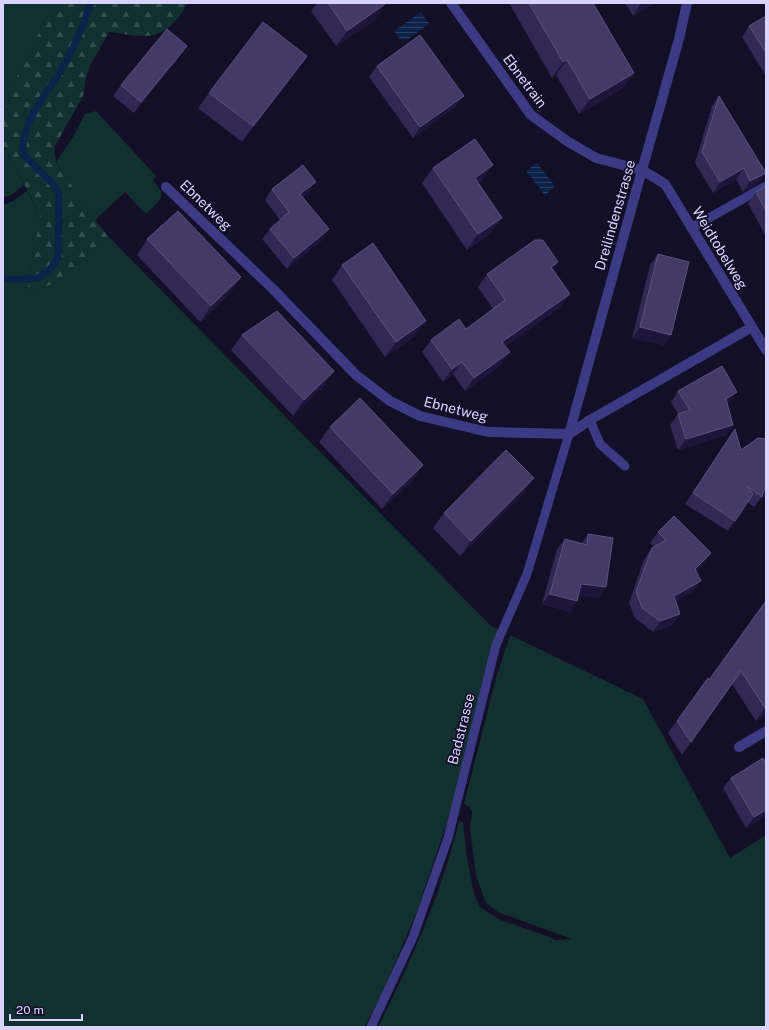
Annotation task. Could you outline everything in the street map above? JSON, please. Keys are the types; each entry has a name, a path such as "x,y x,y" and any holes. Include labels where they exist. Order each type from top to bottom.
{"street":[{"name":"Ebnetrain","path":"451,3 531,115 566,141 596,158 642,170"},
{"name":"Dreilindenstrasse","path":"569,434 677,46 687,3"},
{"name":"Weidtobelweg","path":"642,170 665,184 766,350"},
{"name":"Ebnetweg","path":"166,187 273,289 356,376 390,401 420,416 488,432 569,434"},
{"path":"569,434 590,420 752,327"},
{"path":"739,747 766,732"}],"lane":[{"path":"691,228 766,186"},
{"path":"590,420 600,444 625,466"},
{"name":"Badstrasse","path":"372,1027 413,937 448,838 496,646 527,574 569,434"}],"green space":[{"path":"3,3 54,3 12,86 3,125"},
{"path":"54,3 188,3 179,17 167,29 157,34 140,36 109,32 90,66 85,82 84,94 54,148 56,162 95,220 109,237 53,284 28,293 40,215 3,144 3,125 12,86"},
{"path":"96,111 156,176 153,181 158,186 160,191 160,199 146,214 125,192 95,220 56,162 73,137 85,114"},
{"path":"3,144 24,185 13,194 3,198"},
{"path":"27,191 40,215 28,293 53,284 109,237 491,626 500,630 450,814 416,914 384,989 365,1027 3,1027 3,205 11,202"},
{"path":"510,635 643,699 730,858 766,835 766,1027 378,1027 414,952 435,900 459,821 463,822 467,858 474,894 480,907 498,919 555,940 572,939 498,912 486,903 476,876 470,827 472,812 470,807 464,804 496,678"}],"water":[{"path":"421,12 429,24 407,40 400,39 394,31"},
{"path":"537,163 555,186 545,195 526,171"}],"building":[{"path":"328,3 385,3 385,4 347,31"},
{"path":"529,3 593,3 634,73 590,99 567,60 563,62"},
{"path":"766,16 766,53 749,26"},
{"path":"263,22 307,56 253,126 209,93"},
{"path":"167,29 187,46 141,102 121,85"},
{"path":"420,35 464,96 420,127 377,66"},
{"path":"719,96 766,173 750,181 744,168 720,182 702,152"},
{"path":"475,139 493,165 475,178 502,218 478,234 433,168"},
{"path":"303,165 316,182 300,194 329,229 294,258 270,229 289,212 272,189"},
{"path":"766,186 766,211 756,192"},
{"path":"178,211 241,277 211,306 147,239"},
{"path":"535,240 543,240 558,262 551,267 570,294 502,342 510,352 474,378 462,362 452,369 431,340 459,319 466,329 505,300 487,274"},
{"path":"373,243 426,321 396,342 342,265"},
{"path":"658,254 689,262 671,335 640,327"},
{"path":"277,311 334,371 304,400 242,335"},
{"path":"722,366 737,392 726,399 733,425 686,439 678,414 690,410 678,391"},
{"path":"360,398 423,465 393,494 330,427"},
{"path":"735,429 741,450 758,438 766,439 766,485 762,497 747,486 753,494 735,521 693,493"},
{"path":"506,450 534,478 471,541 444,513"},
{"path":"674,516 711,553 695,569 701,581 674,596 680,614 660,621 642,608 636,592 652,548 666,540 658,532"},
{"path":"588,534 613,538 606,587 581,584 577,601 550,594 565,539 587,545"},
{"path":"766,601 766,707 765,708 741,671 691,742 677,721 708,678 709,680"},
{"path":"763,758 766,763 766,810 754,817 731,778"}],"waterway":[{"path":"3,278 14,280 38,278 52,267 58,257 59,194 52,183 23,154 23,142 35,110 70,54 91,3"}]}
